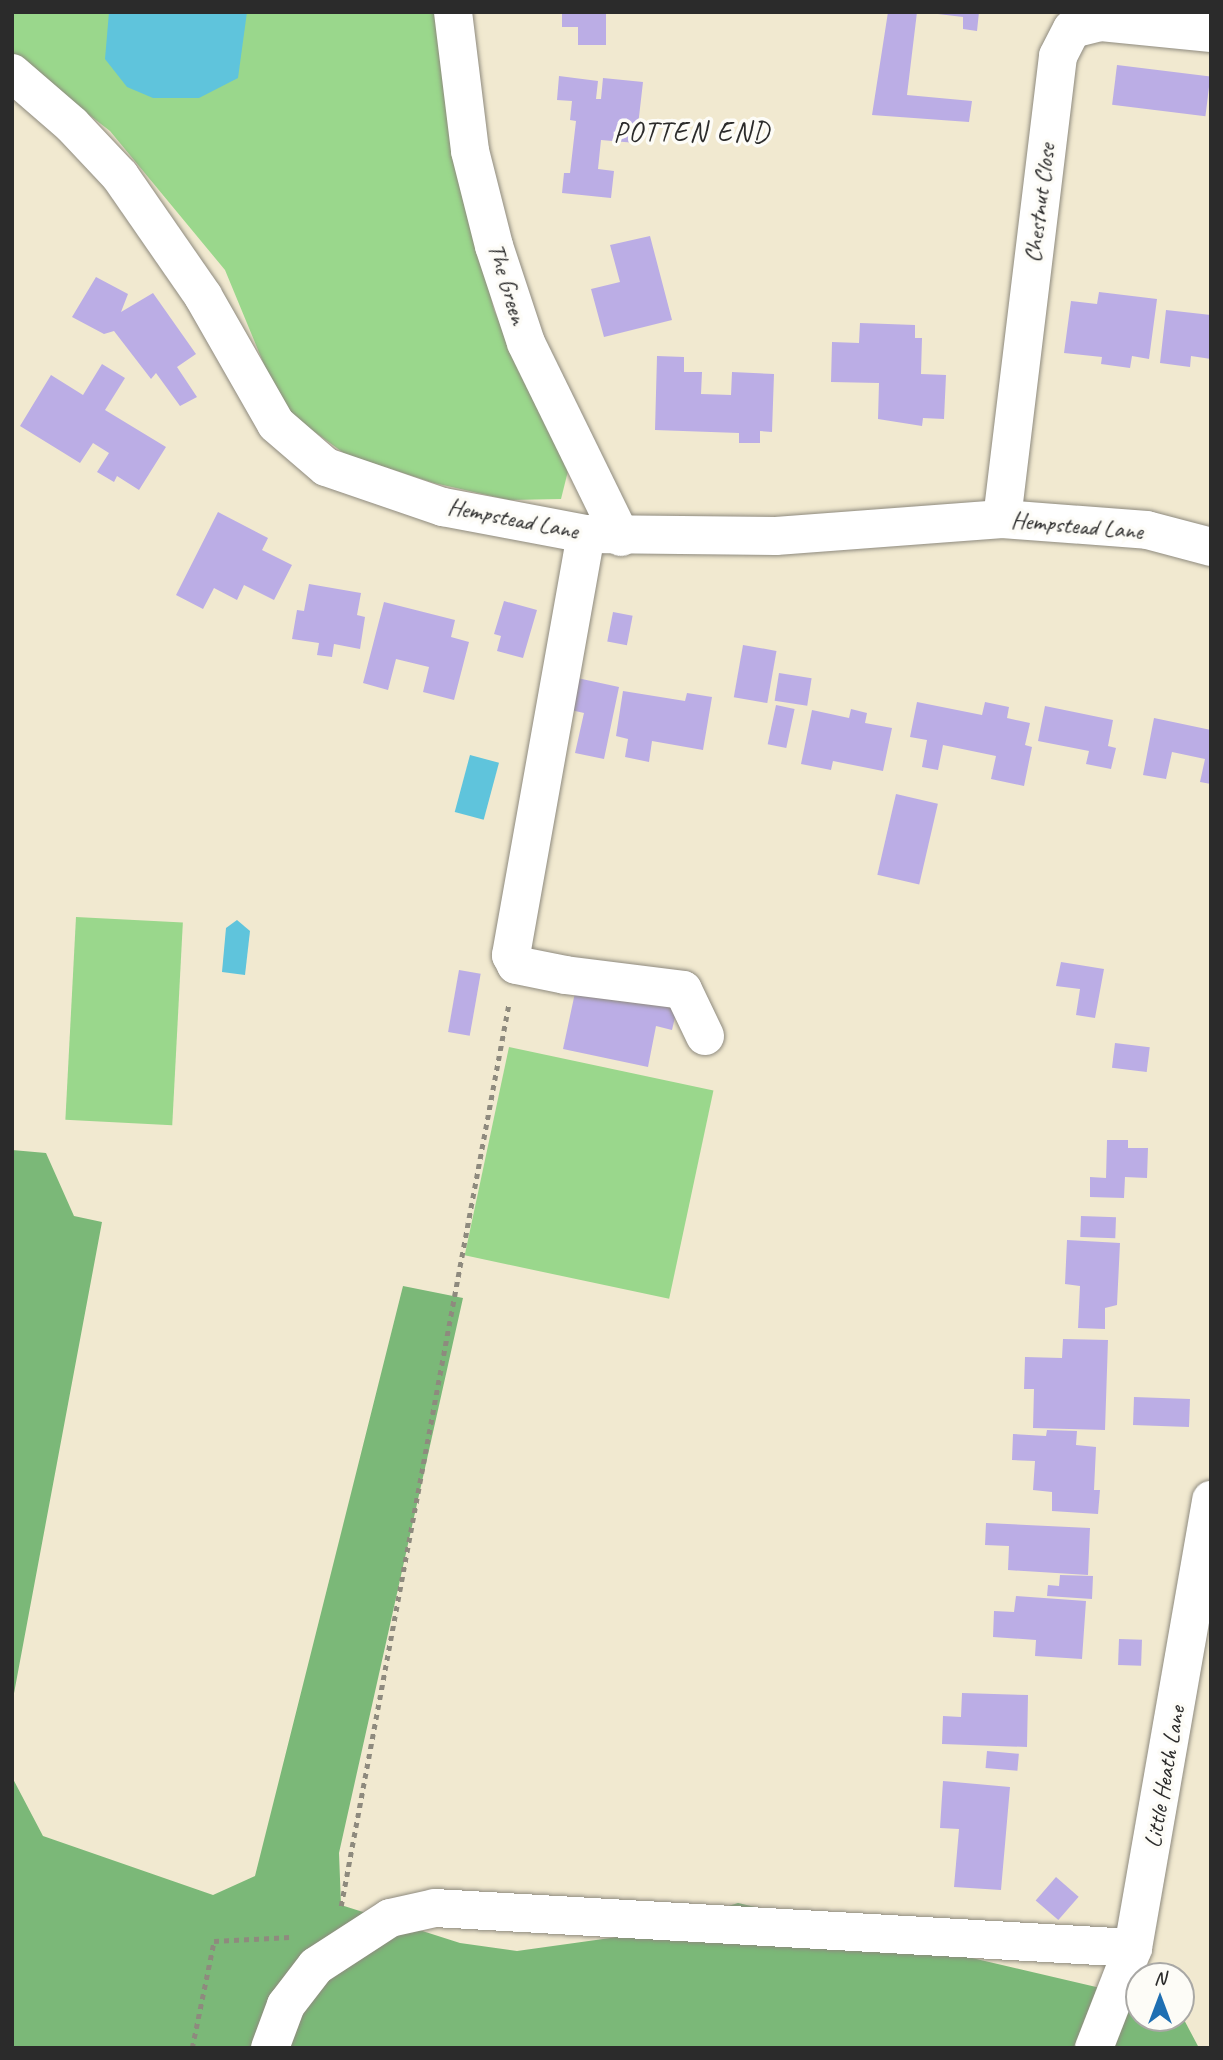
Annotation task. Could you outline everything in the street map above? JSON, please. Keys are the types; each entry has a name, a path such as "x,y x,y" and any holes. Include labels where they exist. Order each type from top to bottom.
{"street":[{"name":"The Green","path":"453,12 470,151 502,270 526,343 603,536"},
{"name":"Chestnut Close","path":"1002,519 1058,56 1072,29 1101,22 1211,33"},
{"name":"Hempstead Lane","path":"12,73 72,125 120,176 203,296 276,424 326,467 443,507 603,536 776,536 1002,519 1147,530 1211,547"},
{"path":"603,536 511,955 516,965 683,990 705,1035"},
{"name":"Little Heath Lane","path":"1094,2048 1133,1948 1211,1500"},
{"path":"270,2048 286,2005 316,1966 390,1918 435,1908 1133,1948"}],"path":[{"path":"338,1921 516,965"},
{"path":"192,2048 214,1941 295,1937"}],"green space":[{"path":"12,12 436,12 456,158 494,310 568,471 561,499 509,500 434,483 345,454 282,408 225,270 110,131 12,55"},
{"path":"76,917 183,923 172,1125 65,1120"},
{"path":"509,1047 713,1090 669,1299 465,1255"},
{"path":"12,1150 46,1153 74,1216 102,1222 12,1704"},
{"path":"403,1286 463,1298 339,1853 341,1905 460,1943 517,1951 639,1934 738,1903 1125,1994 1125,2032 1191,2032 1199,2048 12,2048 12,1777 43,1836 213,1895 255,1876"}],"water":[{"path":"109,12 247,12 238,78 199,98 153,98 127,87 105,59"},
{"path":"470,755 499,763 484,820 455,812"},
{"path":"237,920 250,931 245,975 222,972 226,928"}],"building":[{"path":"562,12 606,12 606,45 578,45 578,27 562,27"},
{"path":"888,12 917,12 907,95 972,101 969,122 872,115"},
{"path":"921,12 979,12 977,31 963,29 963,17"},
{"path":"1117,65 1210,76 1205,116 1112,105"},
{"path":"559,76 598,81 596,99 601,99 603,78 643,82 636,143 601,140 598,169 614,171 611,198 562,193 564,173 570,173 576,121 570,120 572,101 557,100"},
{"path":"650,236 672,320 604,337 591,289 620,282 610,245"},
{"path":"96,277 128,294 121,312 153,293 196,354 177,367 197,397 180,406 156,373 151,379 114,331 104,334 72,317"},
{"path":"1099,292 1157,299 1149,359 1132,356 1130,368 1101,364 1102,357 1064,353 1071,301 1097,304"},
{"path":"1166,310 1211,315 1211,359 1191,356 1190,367 1160,363"},
{"path":"860,323 915,325 915,338 922,338 921,374 946,375 944,419 923,418 922,426 878,419 879,383 831,382 832,342 859,343"},
{"path":"657,356 684,357 684,372 702,372 701,394 731,395 732,372 774,374 772,432 760,431 760,443 739,443 739,433 655,430"},
{"path":"102,364 125,378 105,410 166,447 139,490 117,476 114,482 97,472 109,453 93,443 80,463 20,426 51,375 83,395"},
{"path":"218,512 268,538 262,550 292,565 274,600 244,585 237,600 214,588 203,609 176,595"},
{"path":"309,584 361,593 357,615 365,617 360,649 334,644 332,657 317,655 319,643 292,639 297,610 304,611"},
{"path":"504,601 537,610 523,658 497,651 501,636 494,634"},
{"path":"384,602 455,620 451,637 469,642 454,700 423,692 429,667 396,659 388,690 363,683"},
{"path":"613,612 633,616 627,645 607,641"},
{"path":"743,645 776,651 767,703 734,697"},
{"path":"779,673 812,678 807,706 775,701"},
{"path":"568,676 619,687 604,759 575,753 584,713 562,708"},
{"path":"623,691 685,701 687,693 712,697 703,750 652,741 649,762 625,757 628,739 616,736"},
{"path":"917,702 982,715 985,702 1009,707 1007,718 1030,723 1025,745 1032,747 1024,786 991,779 996,756 943,745 938,770 922,767 927,740 910,737"},
{"path":"776,705 795,709 786,748 768,744"},
{"path":"1045,706 1113,720 1108,746 1116,748 1111,769 1086,764 1089,751 1038,741"},
{"path":"851,709 867,713 865,723 892,728 883,771 833,761 831,770 801,764 812,710 849,718"},
{"path":"1154,718 1211,730 1211,784 1200,782 1205,759 1172,752 1166,779 1143,775"},
{"path":"896,794 938,804 919,885 877,875"},
{"path":"1061,962 1104,969 1095,1018 1076,1015 1080,989 1056,986"},
{"path":"459,970 481,974 470,1036 448,1032"},
{"path":"576,988 677,1009 672,1030 656,1026 648,1067 563,1049"},
{"path":"1115,1043 1150,1047 1147,1072 1112,1068"},
{"path":"1107,1140 1128,1140 1128,1148 1148,1148 1147,1178 1125,1177 1124,1198 1090,1197 1090,1177 1106,1178"},
{"path":"1081,1216 1116,1217 1115,1238 1080,1237"},
{"path":"1067,1240 1120,1243 1117,1305 1105,1308 1105,1329 1078,1328 1080,1286 1065,1284"},
{"path":"1063,1339 1108,1340 1105,1430 1033,1428 1034,1389 1024,1389 1025,1357 1062,1358"},
{"path":"1134,1397 1190,1399 1189,1427 1133,1425"},
{"path":"1047,1430 1077,1431 1076,1445 1096,1447 1094,1490 1100,1490 1098,1514 1052,1511 1052,1492 1033,1490 1035,1461 1012,1460 1013,1434 1046,1436"},
{"path":"986,1523 1090,1528 1088,1575 1008,1570 1009,1546 985,1545"},
{"path":"1060,1575 1093,1576 1092,1599 1047,1596 1048,1585 1059,1586"},
{"path":"1016,1596 1086,1601 1082,1659 1035,1656 1036,1640 993,1637 994,1611 1014,1612"},
{"path":"1119,1639 1142,1640 1141,1666 1118,1665"},
{"path":"962,1693 1028,1695 1027,1747 942,1744 943,1716 961,1717"},
{"path":"987,1751 1019,1754 1017,1771 986,1768"},
{"path":"943,1781 1010,1787 1001,1890 954,1887 959,1829 940,1828"},
{"path":"1056,1877 1079,1897 1058,1920 1036,1900"}],"district":[{"name":"POTTEN END","path":"692,132"}]}
